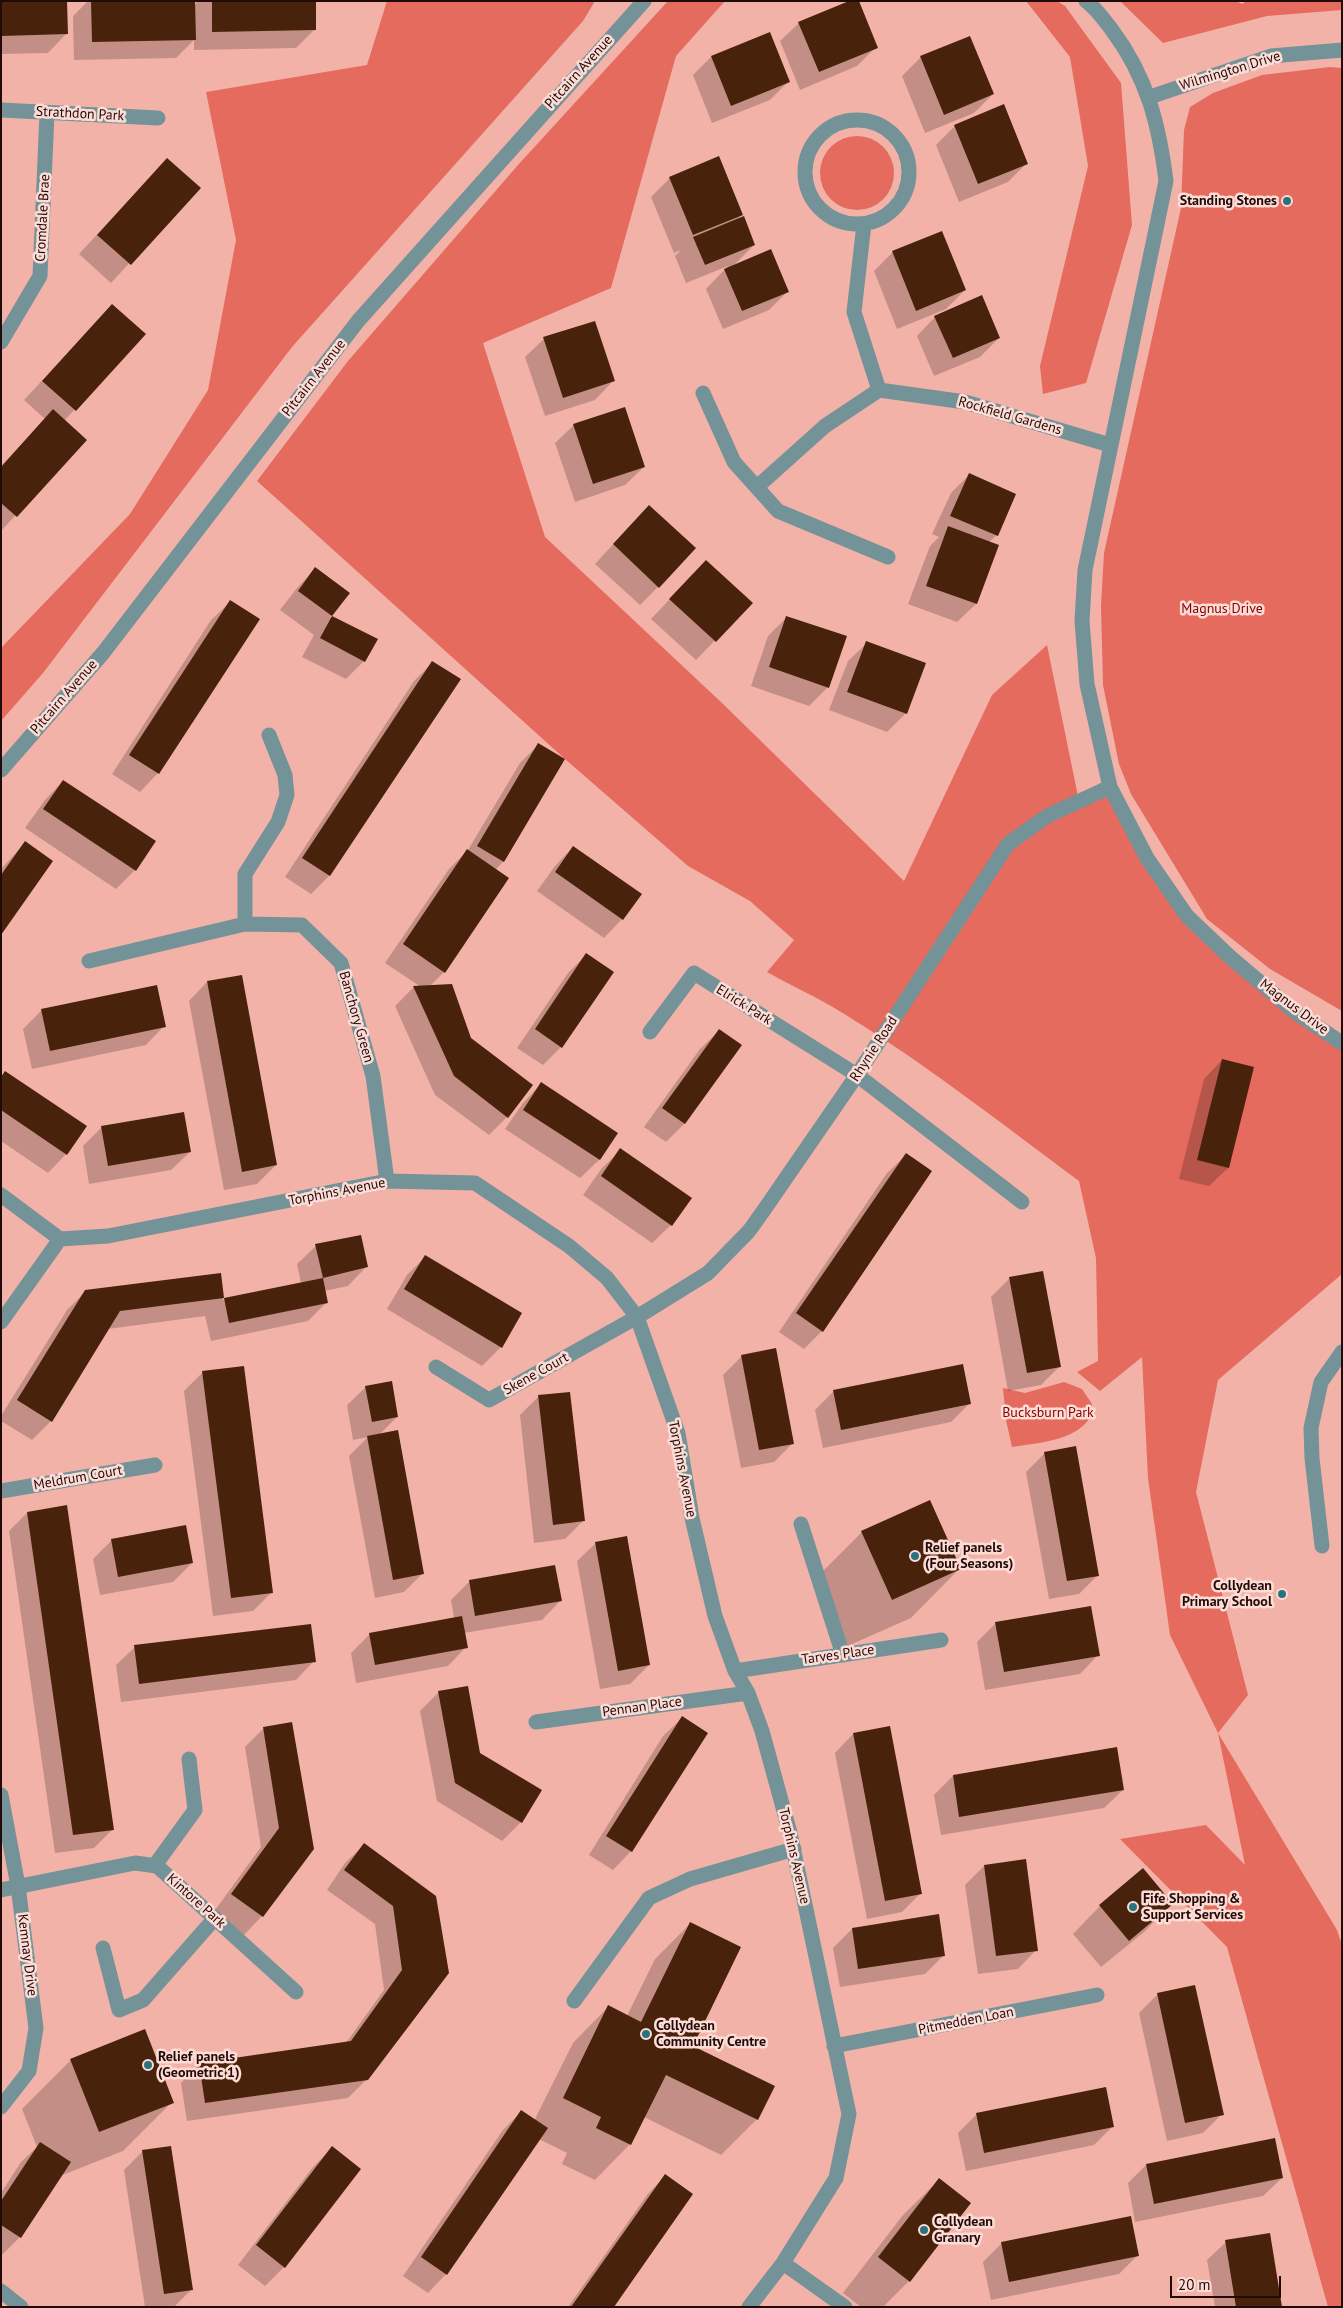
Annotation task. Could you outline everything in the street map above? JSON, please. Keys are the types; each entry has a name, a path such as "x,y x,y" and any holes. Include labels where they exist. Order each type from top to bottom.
{"street":[{"name":"Pitcairn Avenue","path":"1,770 102,653 358,321 644,1"},
{"name":"Magnus Drive","path":"1086,1 1094,8 1126,50 1150,97 1161,142 1166,181 1085,570 1082,622 1087,684 1110,787 1147,858 1188,916 1229,956 1296,1012 1342,1043"},
{"name":"Wilmington Drive","path":"1150,97 1271,56 1342,50"},
{"name":"Strathdon Park","path":"1,110 158,118"},
{"name":"Cromdale Brae","path":"1,342 40,276 48,113"},
{"path":"851,120 869,121 886,128 899,141 907,157 909,175 905,192 896,208 881,218 864,224 847,223 832,218 819,208 809,194 805,178 805,162 811,146 828,129 851,120"},
{"path":"757,487 825,426 879,390 854,312 864,224"},
{"name":"Rockfield Gardens","path":"879,390 965,402 1110,445"},
{"path":"703,394 734,462 778,511 888,557"},
{"path":"245,924 245,874 278,822 288,795 285,776 269,735"},
{"name":"Rhynie Road","path":"637,1317 708,1273 749,1231 857,1075 1008,844 1047,816 1110,787"},
{"name":"Banchory Green","path":"89,960 245,924 302,924 341,963 372,1076 387,1181"},
{"name":"Elrick Park","path":"650,1032 694,973 857,1075"},
{"path":"857,1075 1022,1202"},
{"name":"Torphins Avenue","path":"60,1238 108,1236 387,1181 474,1183 569,1246 607,1278 637,1317 678,1433 700,1555 715,1616 735,1671 748,1693 762,1731 794,1849 849,2114 836,2178 783,2263 749,2307"},
{"path":"1,1195 60,1238 1,1322"},
{"name":"Skene Court","path":"436,1367 489,1400 637,1317"},
{"path":"1322,1546 1312,1458 1311,1428 1321,1382 1342,1352"},
{"name":"Meldrum Court","path":"1,1491 155,1465"},
{"path":"800,1524 844,1655"},
{"name":"Tarves Place","path":"735,1671 941,1640"},
{"name":"Pennan Place","path":"536,1722 748,1693"},
{"path":"157,1866 195,1810 189,1759"},
{"name":"Kemnay Drive","path":"1,1795 18,1886 36,2028 29,2071 1,2107"},
{"path":"574,2001 649,1898 690,1879 794,1849"},
{"name":"Kintore Park","path":"1,1890 135,1863 157,1866 296,1992"},
{"path":"103,1948 119,2010 143,2000 215,1918"},
{"name":"Pitmedden Loan","path":"834,2046 1097,1995"},
{"path":"783,2263 845,2307"},
{"path":"1,2291 21,2307"}],"green space":[{"path":"387,1 595,1 583,21 292,347 43,673 1,721 1,648 130,514 208,390 236,240 206,92 367,65"},
{"path":"668,1 725,1 676,56 611,288 483,343 545,537 722,703 904,881 992,695 1047,645 1079,801 1110,787 1187,916 1342,1043 1342,1274 1218,1380 1196,1492 1248,1695 1218,1733 1170,1635 1148,1478 1142,1357 1100,1391 1077,1372 1098,1361 1096,1258 1079,1181 895,1046 831,1006 767,972 794,940 750,901 688,866 565,759 257,481 348,361 518,165"},
{"path":"1026,1 1057,1 1065,6 1121,83 1132,225 1086,383 1043,394 1040,366 1088,166 1070,57"},
{"path":"1120,1 1236,1 1242,4 1247,1 1342,1 1342,10 1267,16 1163,43"},
{"name":"Magnus Drive","path":"1330,67 1342,68 1342,1011 1270,969 1207,919 1131,794 1119,764 1103,685 1101,606 1104,553 1181,208 1184,130 1190,107 1213,93 1262,75"},
{"path":"857,136 871,139 883,147 891,159 894,173 891,187 883,199 871,207 857,210 843,207 831,199 823,187 820,173 823,159 831,147 843,139"},
{"name":"Bucksburn Park","path":"1064,1382 1082,1389 1092,1404 1089,1419 1074,1432 1054,1440 1012,1447 1006,1420 1003,1388 1025,1393"},
{"path":"1218,1733 1337,1930 1342,1945 1342,2307 1328,2307 1227,1947 1120,1839 1206,1825 1245,1865"}],"building":[{"path":"1,1 67,1 68,34 1,36"},
{"path":"91,1 195,1 196,40 92,42"},
{"path":"212,1 316,1 316,30 212,32"},
{"path":"849,1 859,1 878,48 819,72 798,22"},
{"path":"770,32 790,82 731,106 711,56"},
{"path":"970,36 994,94 944,115 920,56"},
{"path":"1004,104 1028,164 978,184 954,125"},
{"path":"719,156 743,215 693,235 669,177"},
{"path":"167,158 201,188 131,265 97,235"},
{"path":"744,216 755,245 705,265 693,237"},
{"path":"942,231 966,290 916,311 892,251"},
{"path":"771,249 789,292 742,311 724,269"},
{"path":"982,295 1000,338 953,358 934,316"},
{"path":"112,304 146,334 76,411 42,381"},
{"path":"595,321 615,381 563,398 543,337"},
{"path":"625,407 645,467 593,484 573,424"},
{"path":"53,409 87,440 17,517 1,503 1,467"},
{"path":"969,473 1016,494 998,536 950,516"},
{"path":"649,505 696,548 659,588 613,544"},
{"path":"948,526 999,545 977,604 926,586"},
{"path":"706,560 753,603 716,642 669,599"},
{"path":"315,567 350,593 332,616 298,591"},
{"path":"230,600 260,619 159,774 129,755"},
{"path":"332,616 378,639 365,662 320,638"},
{"path":"786,616 847,636 829,688 769,667"},
{"path":"866,641 926,663 907,714 847,692"},
{"path":"432,661 461,679 330,876 302,858"},
{"path":"538,743 565,759 504,862 477,846"},
{"path":"63,780 156,841 136,871 43,809"},
{"path":"25,841 53,861 1,935 1,875"},
{"path":"573,846 642,894 623,920 555,872"},
{"path":"467,849 509,878 445,973 403,944"},
{"path":"586,953 614,972 562,1048 535,1029"},
{"path":"242,975 277,1165 242,1172 207,981"},
{"path":"452,984 471,1038 533,1085 508,1118 454,1076 413,986"},
{"path":"157,985 166,1027 50,1051 41,1009"},
{"path":"719,1029 742,1045 685,1124 662,1108"},
{"path":"1222,1059 1254,1067 1229,1168 1197,1160"},
{"path":"5,1071 87,1126 67,1155 1,1110 1,1077"},
{"path":"541,1082 618,1133 600,1160 523,1110"},
{"path":"184,1112 191,1152 108,1166 101,1126"},
{"path":"620,1148 692,1198 672,1226 601,1176"},
{"path":"906,1153 932,1171 823,1332 796,1313"},
{"path":"361,1235 368,1267 323,1278 315,1244"},
{"path":"425,1255 522,1313 502,1348 404,1289"},
{"path":"1043,1271 1061,1367 1027,1373 1009,1277"},
{"path":"221,1273 224,1298 120,1311 52,1422 17,1400 85,1290"},
{"path":"323,1278 328,1303 229,1323 224,1298"},
{"path":"776,1348 794,1444 759,1450 741,1355"},
{"path":"963,1364 971,1404 841,1430 833,1390"},
{"path":"244,1366 273,1593 231,1598 202,1371"},
{"path":"392,1381 398,1417 372,1422 365,1386"},
{"path":"570,1392 585,1521 553,1525 538,1395"},
{"path":"398,1430 424,1574 393,1580 367,1436"},
{"path":"1076,1446 1099,1576 1067,1581 1044,1452"},
{"path":"930,1500 961,1569 892,1600 861,1531"},
{"path":"67,1505 114,1830 73,1835 27,1512"},
{"path":"186,1525 193,1563 118,1577 111,1539"},
{"path":"627,1536 650,1665 618,1671 595,1542"},
{"path":"555,1565 562,1601 475,1616 469,1580"},
{"path":"1091,1606 1100,1656 1004,1672 995,1622"},
{"path":"462,1616 468,1648 375,1665 369,1633"},
{"path":"311,1624 316,1662 139,1684 134,1645"},
{"path":"468,1686 480,1753 542,1790 522,1823 455,1783 438,1691"},
{"path":"682,1716 708,1733 632,1852 606,1836"},
{"path":"292,1722 314,1849 263,1917 231,1894 279,1828 263,1727"},
{"path":"890,1726 922,1894 885,1901 853,1733"},
{"path":"1117,1747 1124,1790 959,1817 953,1775"},
{"path":"364,1843 436,1896 449,1973 368,2080 205,2103 199,2063 351,2041 402,1970 393,1906 344,1870"},
{"path":"1026,1859 1038,1951 996,1956 984,1865"},
{"path":"1143,1868 1173,1904 1129,1941 1099,1905"},
{"path":"939,1914 945,1956 858,1969 852,1928"},
{"name":"Collydean Community Centre","path":"690,1922 741,1947 693,2046 775,2086 758,2120 666,2075 631,2145 596,2128 601,2117 563,2098 608,2005 641,2022"},
{"path":"1195,1985 1224,2115 1185,2123 1157,1993"},
{"path":"145,2029 174,2103 99,2132 70,2059"},
{"path":"1106,2087 1114,2127 984,2153 976,2113"},
{"path":"521,2110 548,2128 447,2275 421,2257"},
{"path":"1275,2138 1283,2178 1154,2204 1146,2164"},
{"path":"40,2142 71,2162 21,2238 1,2225 1,2201"},
{"path":"171,2146 193,2290 164,2294 142,2150"},
{"path":"332,2146 361,2169 285,2268 256,2245"},
{"path":"665,2174 693,2194 614,2307 571,2307"},
{"name":"Collydean Granary","path":"939,2178 971,2203 910,2282 878,2257"},
{"path":"1131,2216 1139,2256 1009,2282 1001,2242"},
{"path":"1270,2233 1282,2307 1236,2307 1225,2240"}],"place":[{"name":"Standing Stones","path":"1287,201"},
{"name":"Relief panels (Four Seasons)","path":"915,1556"},
{"name":"Collydean Primary School","path":"1282,1594"},
{"name":"Fife Shopping & Support Services","path":"1133,1907"},
{"name":"Collydean Community Centre","path":"646,2034"},
{"name":"Relief panels (Geometric 1)","path":"148,2065"},
{"name":"Collydean Granary","path":"924,2230"}]}
